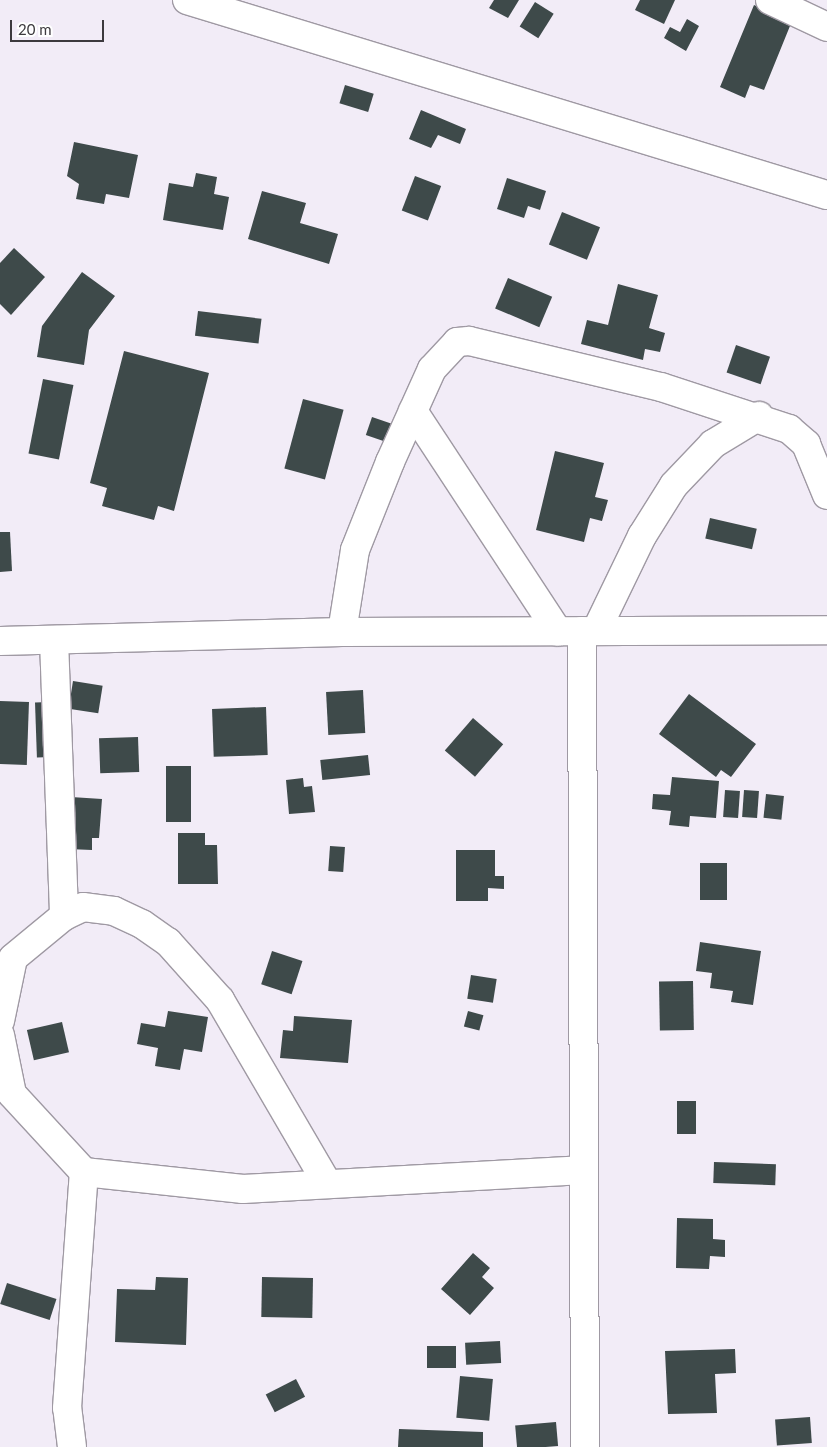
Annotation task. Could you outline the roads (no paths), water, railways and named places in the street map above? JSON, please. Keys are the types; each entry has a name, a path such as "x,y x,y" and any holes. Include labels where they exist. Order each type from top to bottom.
{"street":[{"path":"187,0 827,193"},
{"path":"770,0 827,27"},
{"path":"342,632 356,550 413,411 443,352 469,341 759,416 789,429 806,444 827,495"},
{"path":"413,411 579,631"},
{"path":"585,1447 581,1170 579,631 674,485 714,444 759,416"},
{"path":"0,641 342,632 827,630"},
{"path":"54,640 64,916"},
{"path":"0,1021 13,958 64,916 83,907 114,911 168,942 202,976 274,1087 327,1183"},
{"path":"0,1035 12,1094 84,1172 243,1189 581,1170"},
{"path":"72,1447 67,1408 84,1172"}]}
